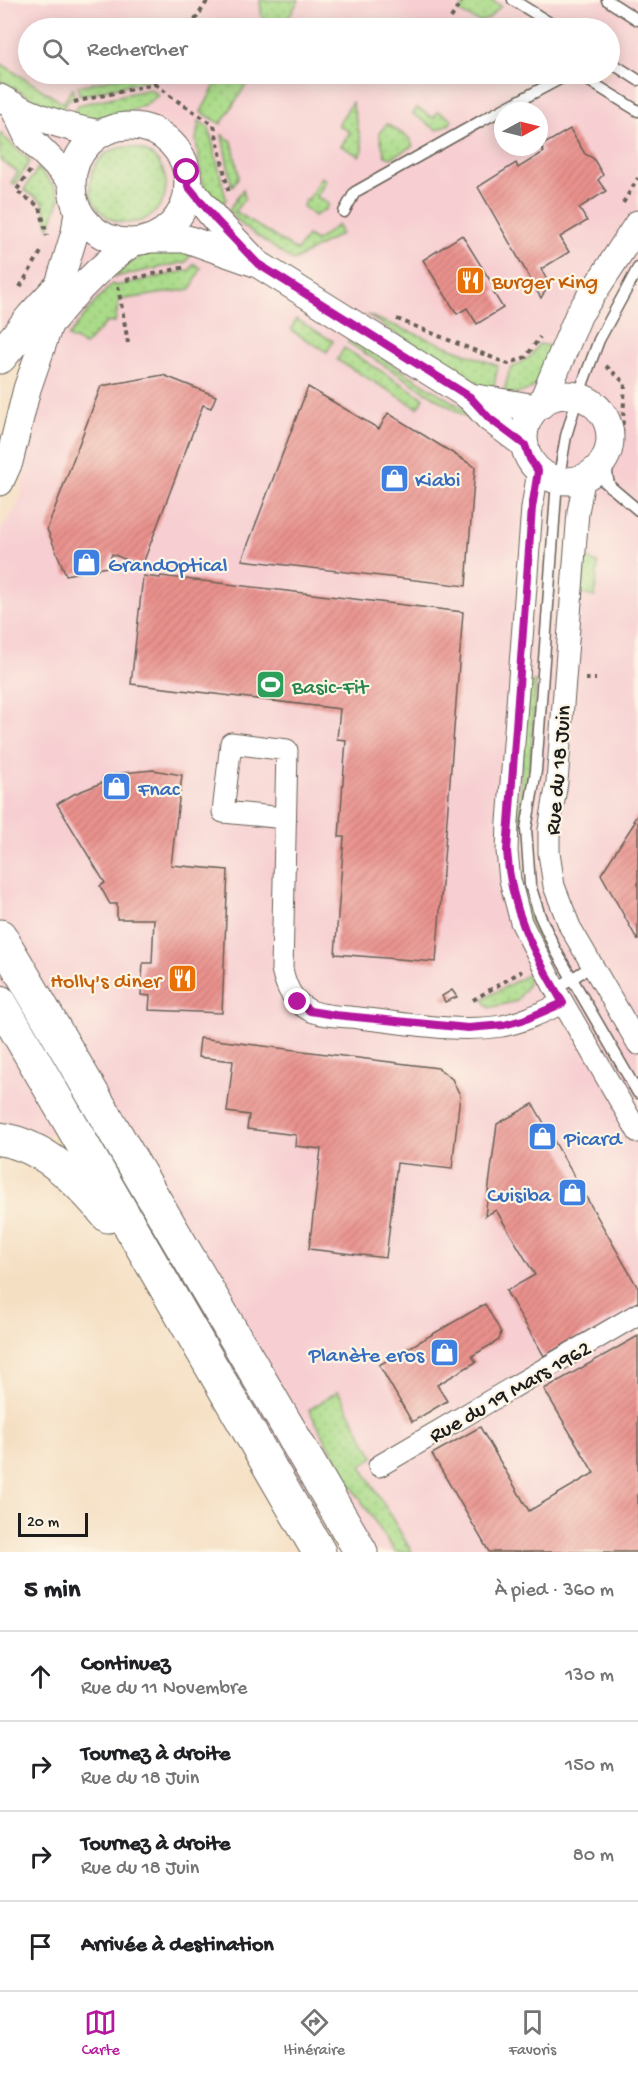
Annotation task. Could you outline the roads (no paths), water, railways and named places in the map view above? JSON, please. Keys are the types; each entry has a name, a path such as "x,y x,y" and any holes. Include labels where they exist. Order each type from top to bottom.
{"highway":[{"path":"0,357 57,291"},
{"path":"0,936 361,1552"},
{"path":"0,1002 319,1552"},
{"path":"0,1138 44,1156 74,1177 161,1278"}],"street":[{"path":"7,102 60,126 100,134"},
{"path":"7,102 28,137 71,180"},
{"path":"49,325 71,297 117,254 141,241 166,230 177,218 185,203 188,186 187,172 182,158 173,145 161,135 147,128 131,126 115,128 100,134 86,146 76,162 71,180 72,196 78,211 88,225 100,235 116,241 141,241 187,239 258,264 470,397 489,418 525,445"},
{"path":"188,186 216,220 258,264"},
{"path":"0,482 9,462 27,389 49,325 57,291 59,247 75,232 78,211"},
{"path":"538,406 553,341 579,314 638,224"},
{"path":"553,341 576,396"},
{"path":"560,396 576,396 598,408 606,420 615,445 593,472 595,479 566,481 548,476 530,459 525,445 524,432 528,418 538,406 560,396"},
{"path":"470,397 538,406"},
{"name":"Rue du 18 Juin","path":"548,476 532,508 507,851 510,880 521,922 563,990 635,1121"},
{"name":"Rue du 18 Juin","path":"595,479 578,513 557,782 549,830 551,872 556,893 570,927 638,1044"},
{"path":"285,818 282,969 292,996 310,1011 448,1027 484,1028 526,1019 563,990"},
{"name":"Rue du 19 Mars 1962","path":"380,1466 638,1314"}],"lane":[{"path":"513,0 542,18"},
{"path":"607,0 638,20"},
{"path":"620,69 638,80"},
{"path":"344,212 355,192 551,84"},
{"path":"594,84 638,111"},
{"path":"548,476 566,436 576,396 599,340 638,267"},
{"path":"595,479 638,510"},
{"path":"592,966 563,990 638,1093"}],"place":[{"name":"Burger King","path":"471,280"},
{"name":"Kiabi","path":"394,478"},
{"name":"GrandOptical","path":"87,563"},
{"name":"Basic-Fit","path":"271,685"},
{"name":"Fnac","path":"117,787"},
{"name":"Holly's diner","path":"182,979"},
{"name":"Picard","path":"543,1137"},
{"name":"Cuisiba","path":"572,1193"},
{"name":"Planète eros","path":"445,1353"}]}
